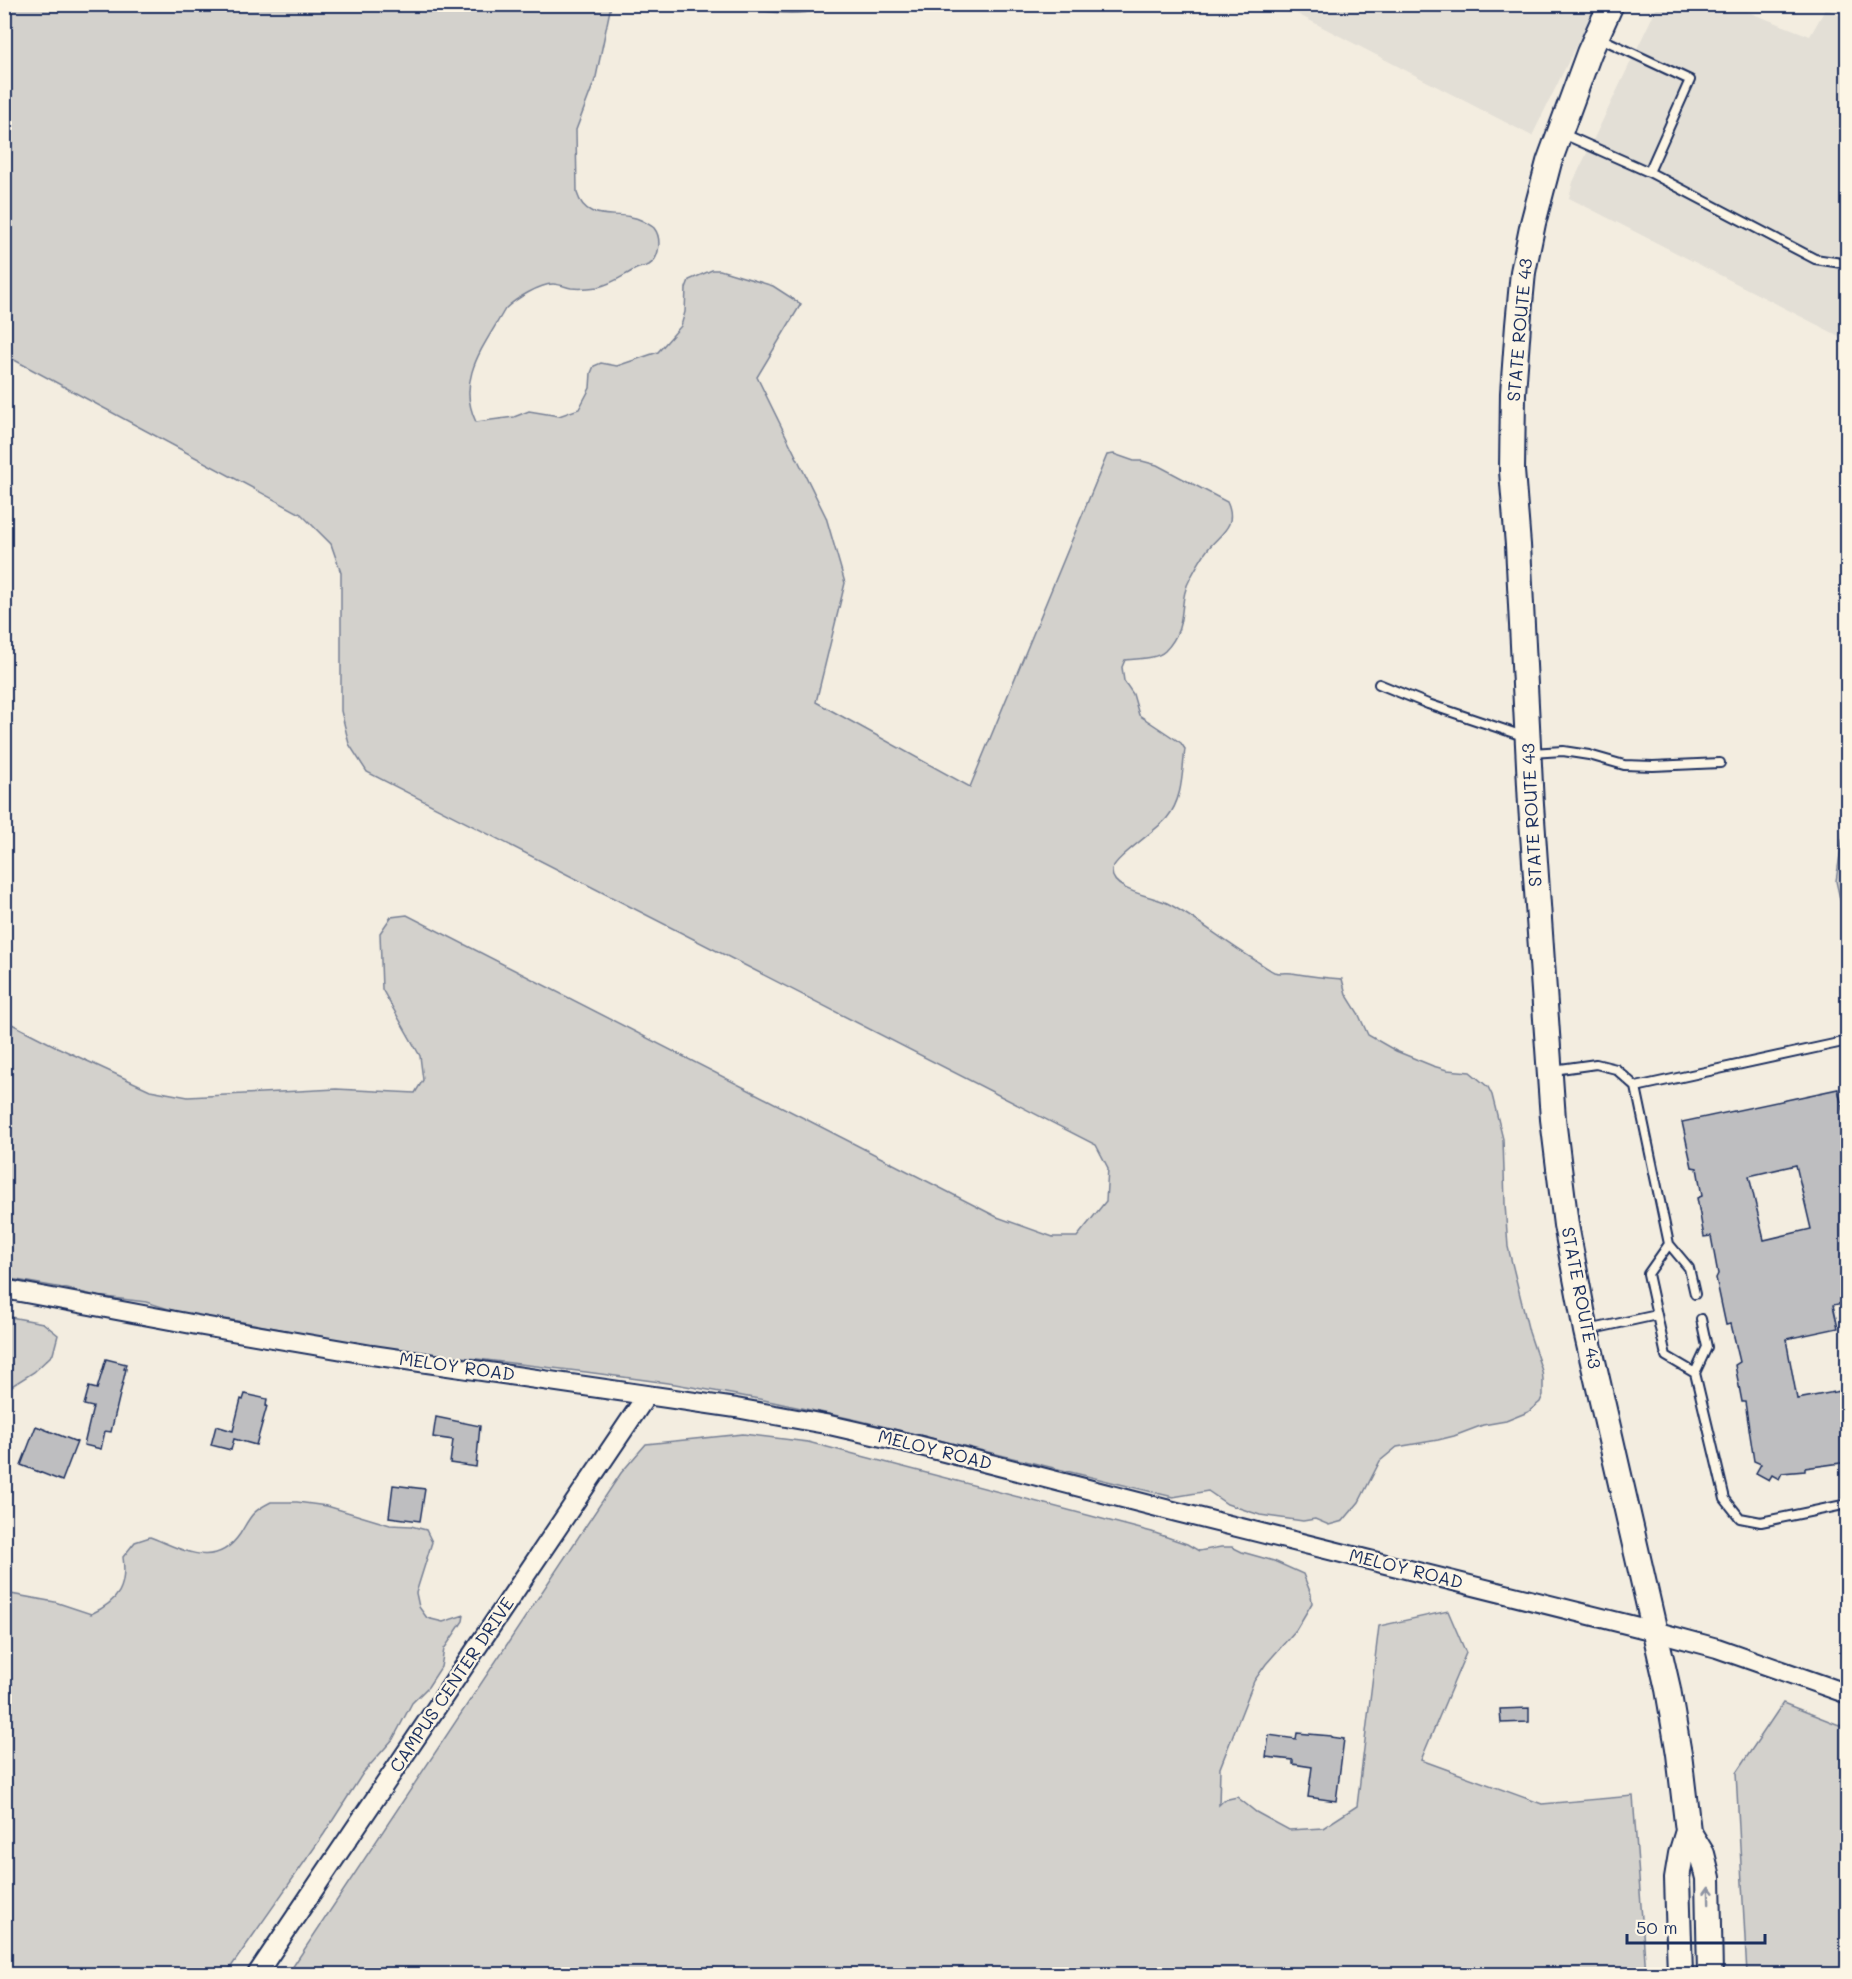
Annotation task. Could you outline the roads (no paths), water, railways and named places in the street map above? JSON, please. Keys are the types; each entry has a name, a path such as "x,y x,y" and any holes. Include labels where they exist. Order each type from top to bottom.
{"main road":[{"name":"STATE ROUTE 43","path":"1611,4 1560,132 1533,223 1523,272 1513,393 1512,471 1552,1119 1566,1224 1586,1331 1672,1711 1688,1831"},
{"path":"1680,1974 1677,1878 1688,1831"},
{"path":"1688,1831 1702,1854 1708,1878 1710,1974"}],"street":[{"name":"MELOY ROAD","path":"4,1289 350,1351 736,1408 825,1424 917,1445 1654,1631 1725,1651 1848,1694"},
{"name":"CAMPUS CENTER DRIVE","path":"257,1974 647,1395"}],"lane":[{"path":"1597,36 1690,80 1649,172"},
{"path":"1560,132 1649,172 1815,259 1848,264"},
{"path":"1379,684 1528,746 1589,755 1624,765 1720,763"},
{"path":"1636,1088 1843,1042 1848,1044"},
{"path":"1549,1071 1596,1064 1616,1070 1636,1088 1669,1244 1689,1268 1695,1293"},
{"path":"1669,1244 1648,1274 1666,1356 1695,1373"},
{"path":"1586,1331 1657,1316"},
{"path":"1701,1319 1707,1347 1695,1373 1725,1498 1740,1518 1761,1522 1848,1504"}]}
